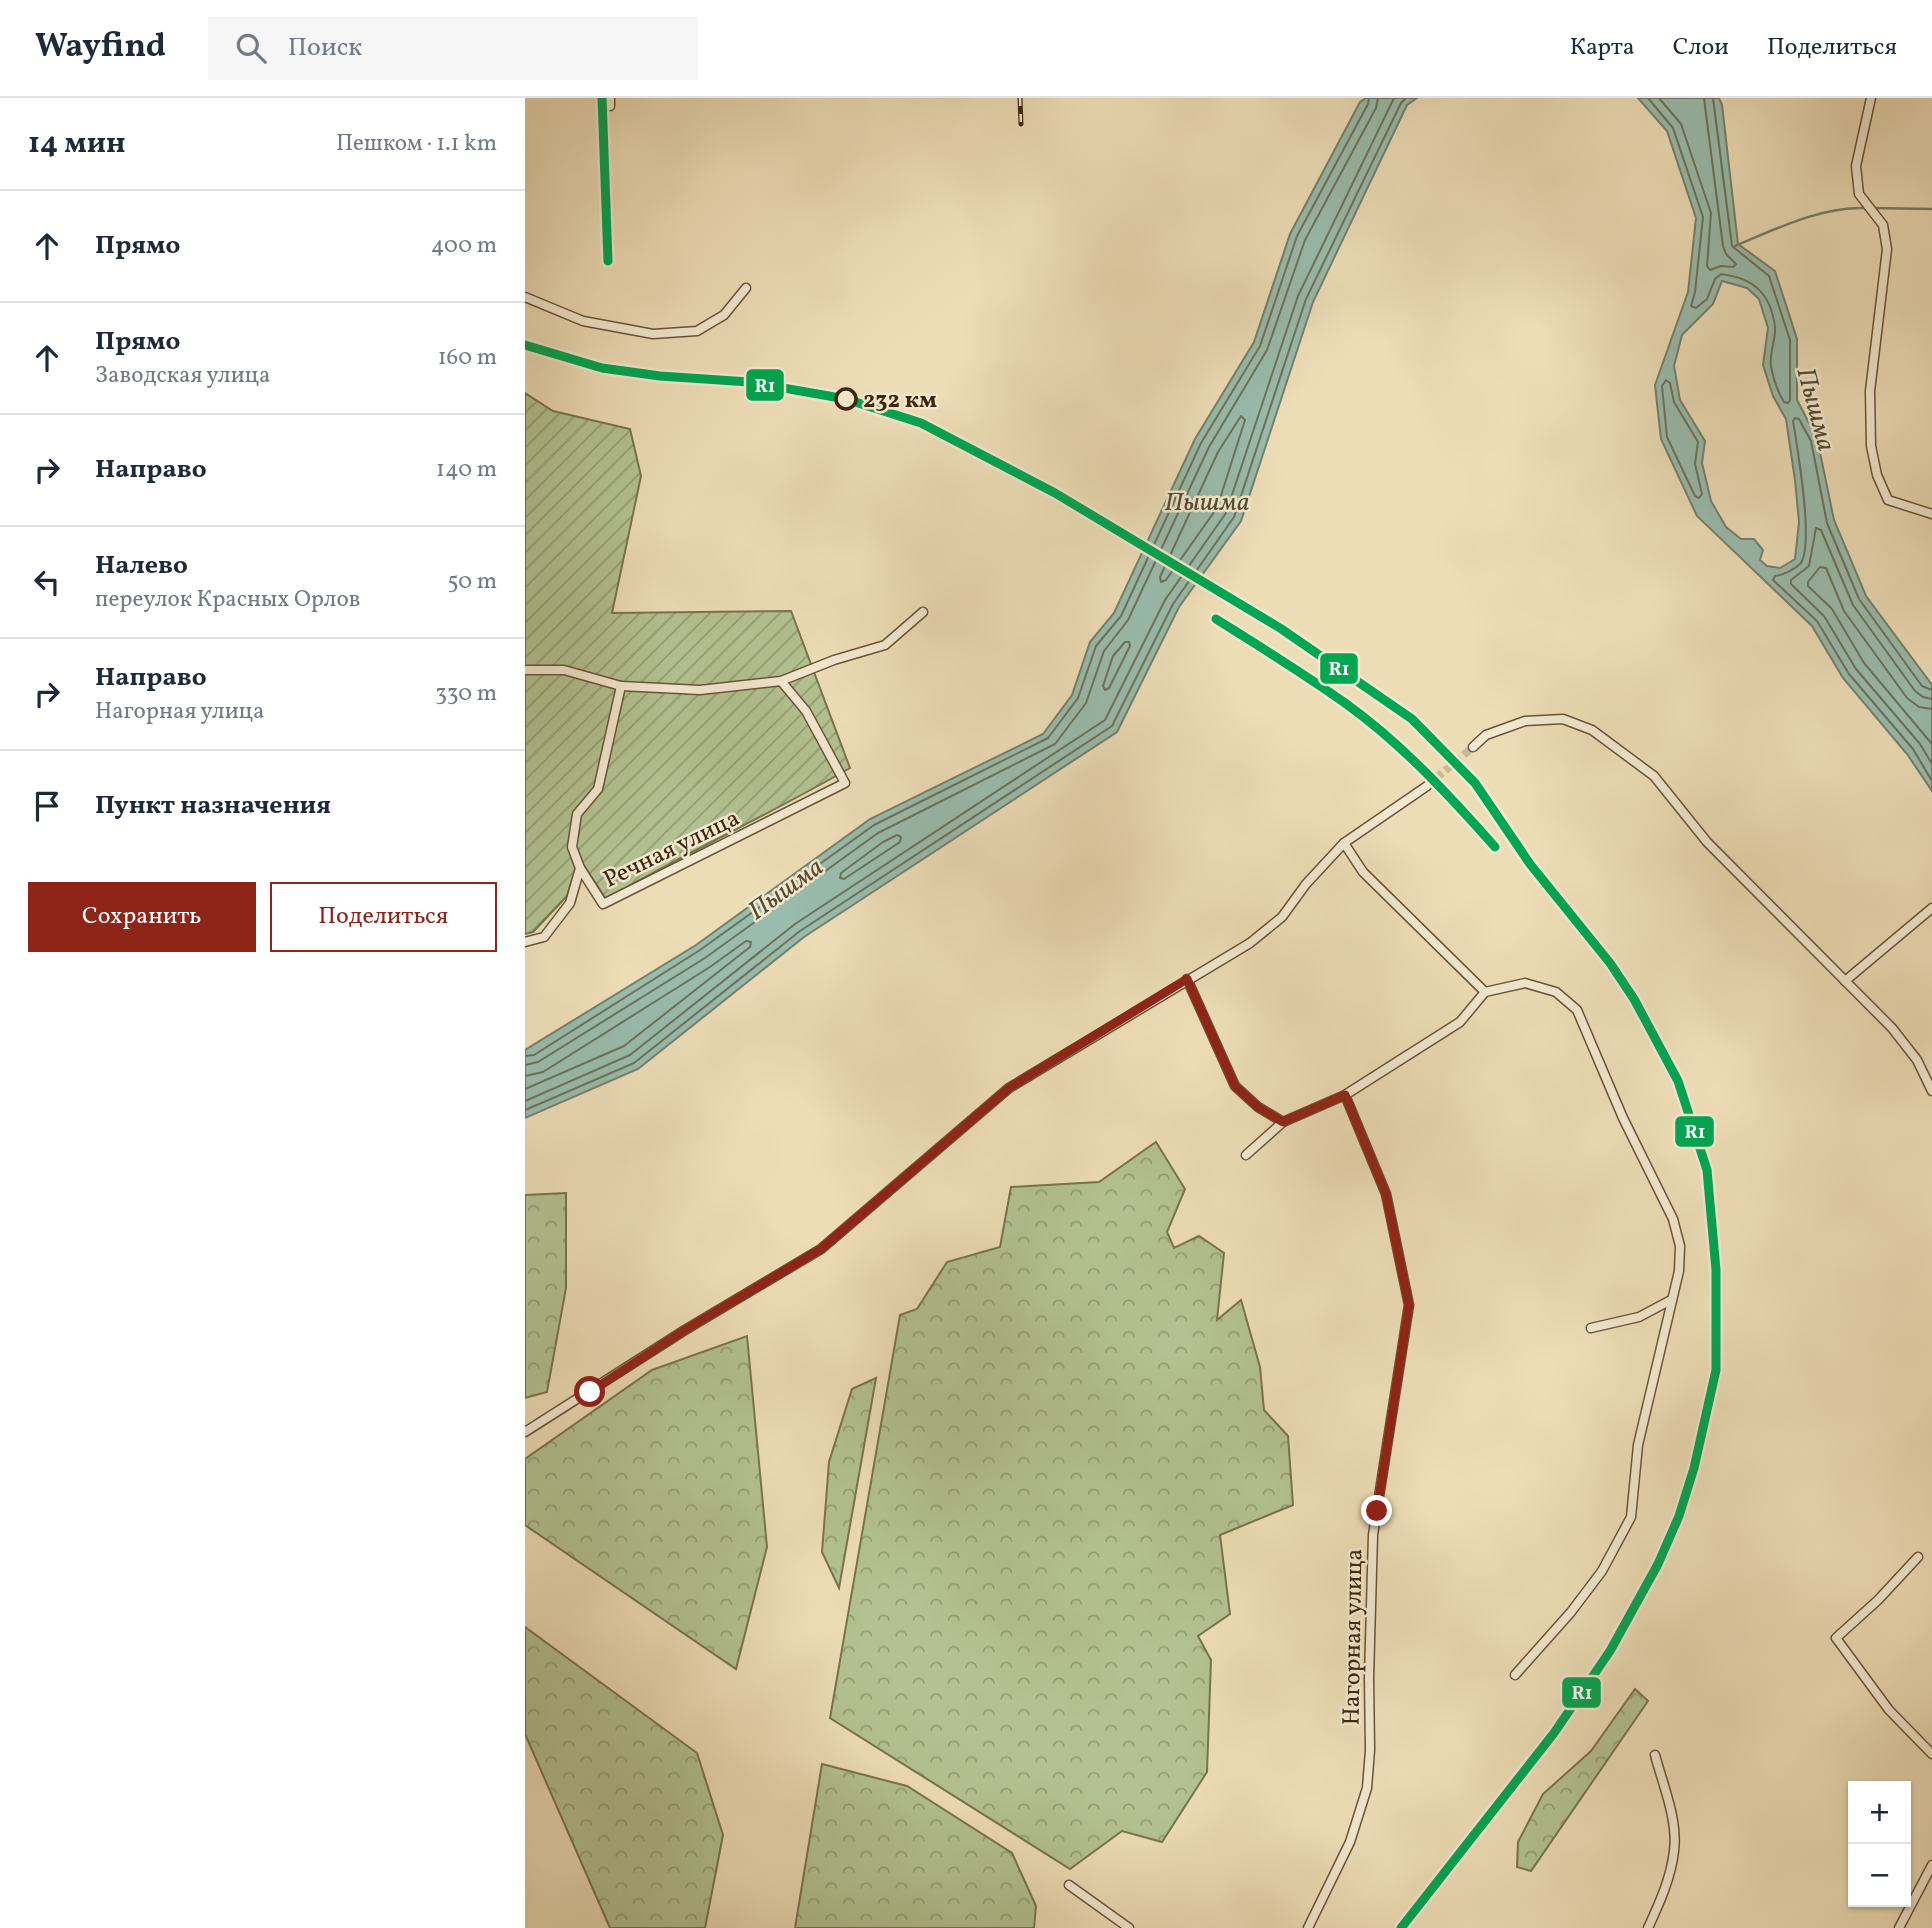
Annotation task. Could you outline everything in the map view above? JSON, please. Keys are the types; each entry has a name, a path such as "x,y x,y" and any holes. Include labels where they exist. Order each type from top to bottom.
{"street":[{"path":"1871,98 1856,166 1859,194 1884,225 1887,249 1870,391 1871,446 1877,475 1888,500 1932,514"},
{"path":"525,297 583,321 653,334 697,331 724,315 746,288"},
{"path":"525,670 564,670 621,685 700,690 781,681 834,660 885,645 923,612"},
{"name":"Речная улица","path":"580,868 603,904 845,783 806,711 781,681"},
{"path":"580,868 572,847 577,814 598,789 621,685"},
{"path":"1473,747 1486,735 1525,721 1563,719 1593,730 1654,776 1707,842 1892,1028 1917,1060 1932,1091"},
{"path":"525,1432 685,1330 821,1249 1009,1088 1250,943 1282,917 1306,884 1344,843 1427,786"},
{"path":"1344,843 1363,873 1485,992"},
{"name":"Речная улица","path":"525,942 544,937 570,903 580,868"},
{"path":"1845,981 1932,908"},
{"path":"1187,979 1235,1086 1258,1107 1283,1122"},
{"path":"1246,1155 1283,1122 1345,1095 1460,1022 1485,992 1525,983 1556,992 1577,1010 1623,1118 1673,1219 1680,1245 1679,1271 1638,1445 1631,1517 1594,1581 1571,1612 1515,1675"},
{"name":"Нагорная улица","path":"1308,1928 1350,1842 1367,1788 1373,1535 1409,1305 1386,1194 1345,1095"},
{"path":"1591,1328 1639,1317 1671,1300"},
{"path":"1918,1557 1878,1600 1836,1638 1889,1710 1932,1754"},
{"path":"1648,1928 1668,1877 1675,1849 1672,1818 1655,1755"},
{"path":"1899,1928 1932,1866"},
{"path":"1069,1885 1129,1928"}],"green space":[{"path":"525,393 553,411 630,429 641,476 612,613 791,611 850,768 606,899 579,858 567,896 533,932 525,934"},
{"path":"1156,1142 1185,1189 1167,1232 1174,1248 1199,1236 1224,1253 1217,1320 1241,1300 1260,1367 1264,1410 1288,1436 1293,1505 1220,1535 1230,1614 1198,1636 1211,1660 1207,1772 1162,1842 1122,1831 1070,1869 830,1718 900,1315 917,1309 947,1262 1000,1247 1011,1187 1099,1182"},
{"path":"566,1193 566,1288 547,1392 525,1398 525,1195"},
{"path":"747,1336 767,1547 736,1669 525,1525 525,1459 652,1370"},
{"path":"876,1378 839,1588 822,1552 829,1462 852,1389"},
{"path":"525,1627 697,1753 723,1835 705,1928 610,1928 525,1734"},
{"path":"1635,1689 1648,1701 1531,1871 1517,1867 1518,1842 1543,1794 1591,1751"},
{"path":"822,1764 907,1786 1012,1853 1036,1906 1034,1928 795,1928"}],"water":[{"name":"Пышма","path":"1366,98 1417,98 1407,105 1313,302 1241,521 1179,607 1117,732 804,937 638,1069 525,1118 525,1050 696,945 870,819 1043,734 1072,695 1090,642 1114,613 1195,439 1254,342 1290,234 1360,102"},
{"name":"Пышма","path":"1638,98 1719,98 1738,244 1775,271 1797,339 1797,400 1817,438 1834,520 1866,596 1932,685 1932,791 1907,754 1843,678 1812,626 1697,516 1661,439 1655,385 1688,292 1696,218 1667,131","holes":["1722,281 1747,288 1759,299 1768,328 1763,365 1773,396 1786,419 1795,480 1799,522 1795,559 1780,568 1767,566 1760,560 1763,550 1754,539 1741,539 1726,527 1711,501 1702,463 1705,441 1680,400 1674,366 1682,335 1713,304"]}],"waterway":[{"path":"1735,246 1816,215 1849,208 1866,208"},
{"path":"1872,208 1932,209"}],"tunnel":[{"path":"1427,786 1473,747"}],"railway":[{"path":"602,98 608,261"},
{"path":"1020,98 1021,124"},
{"path":"525,345 602,368 660,376 749,382 846,399 921,423 1055,493 1280,628 1412,719 1475,783 1530,864 1610,963 1634,999 1678,1081 1707,1170 1716,1270 1716,1370 1694,1468 1679,1516 1658,1564 1610,1651 1554,1733 1401,1928"}],"transit line":[{"name":"R1","path":"602,98 608,261"},
{"name":"R1","path":"525,345 602,368 660,376 749,382 846,399 921,423 1055,493 1280,628 1412,719 1475,783 1530,864 1610,963 1634,999 1678,1081 1707,1170 1716,1270 1716,1370 1694,1468 1679,1516 1658,1564 1610,1651 1554,1733 1401,1928"},
{"name":"R1","path":"1216,619 1313,681 1386,735 1424,771 1495,847"}],"place":[{"name":"232 км","path":"846,399"}],"route":[{"path":"590,1392 685,1330 821,1249 1009,1088 1187,979 1235,1086 1258,1107 1283,1122 1345,1095 1386,1194 1409,1305 1377,1511"}]}
